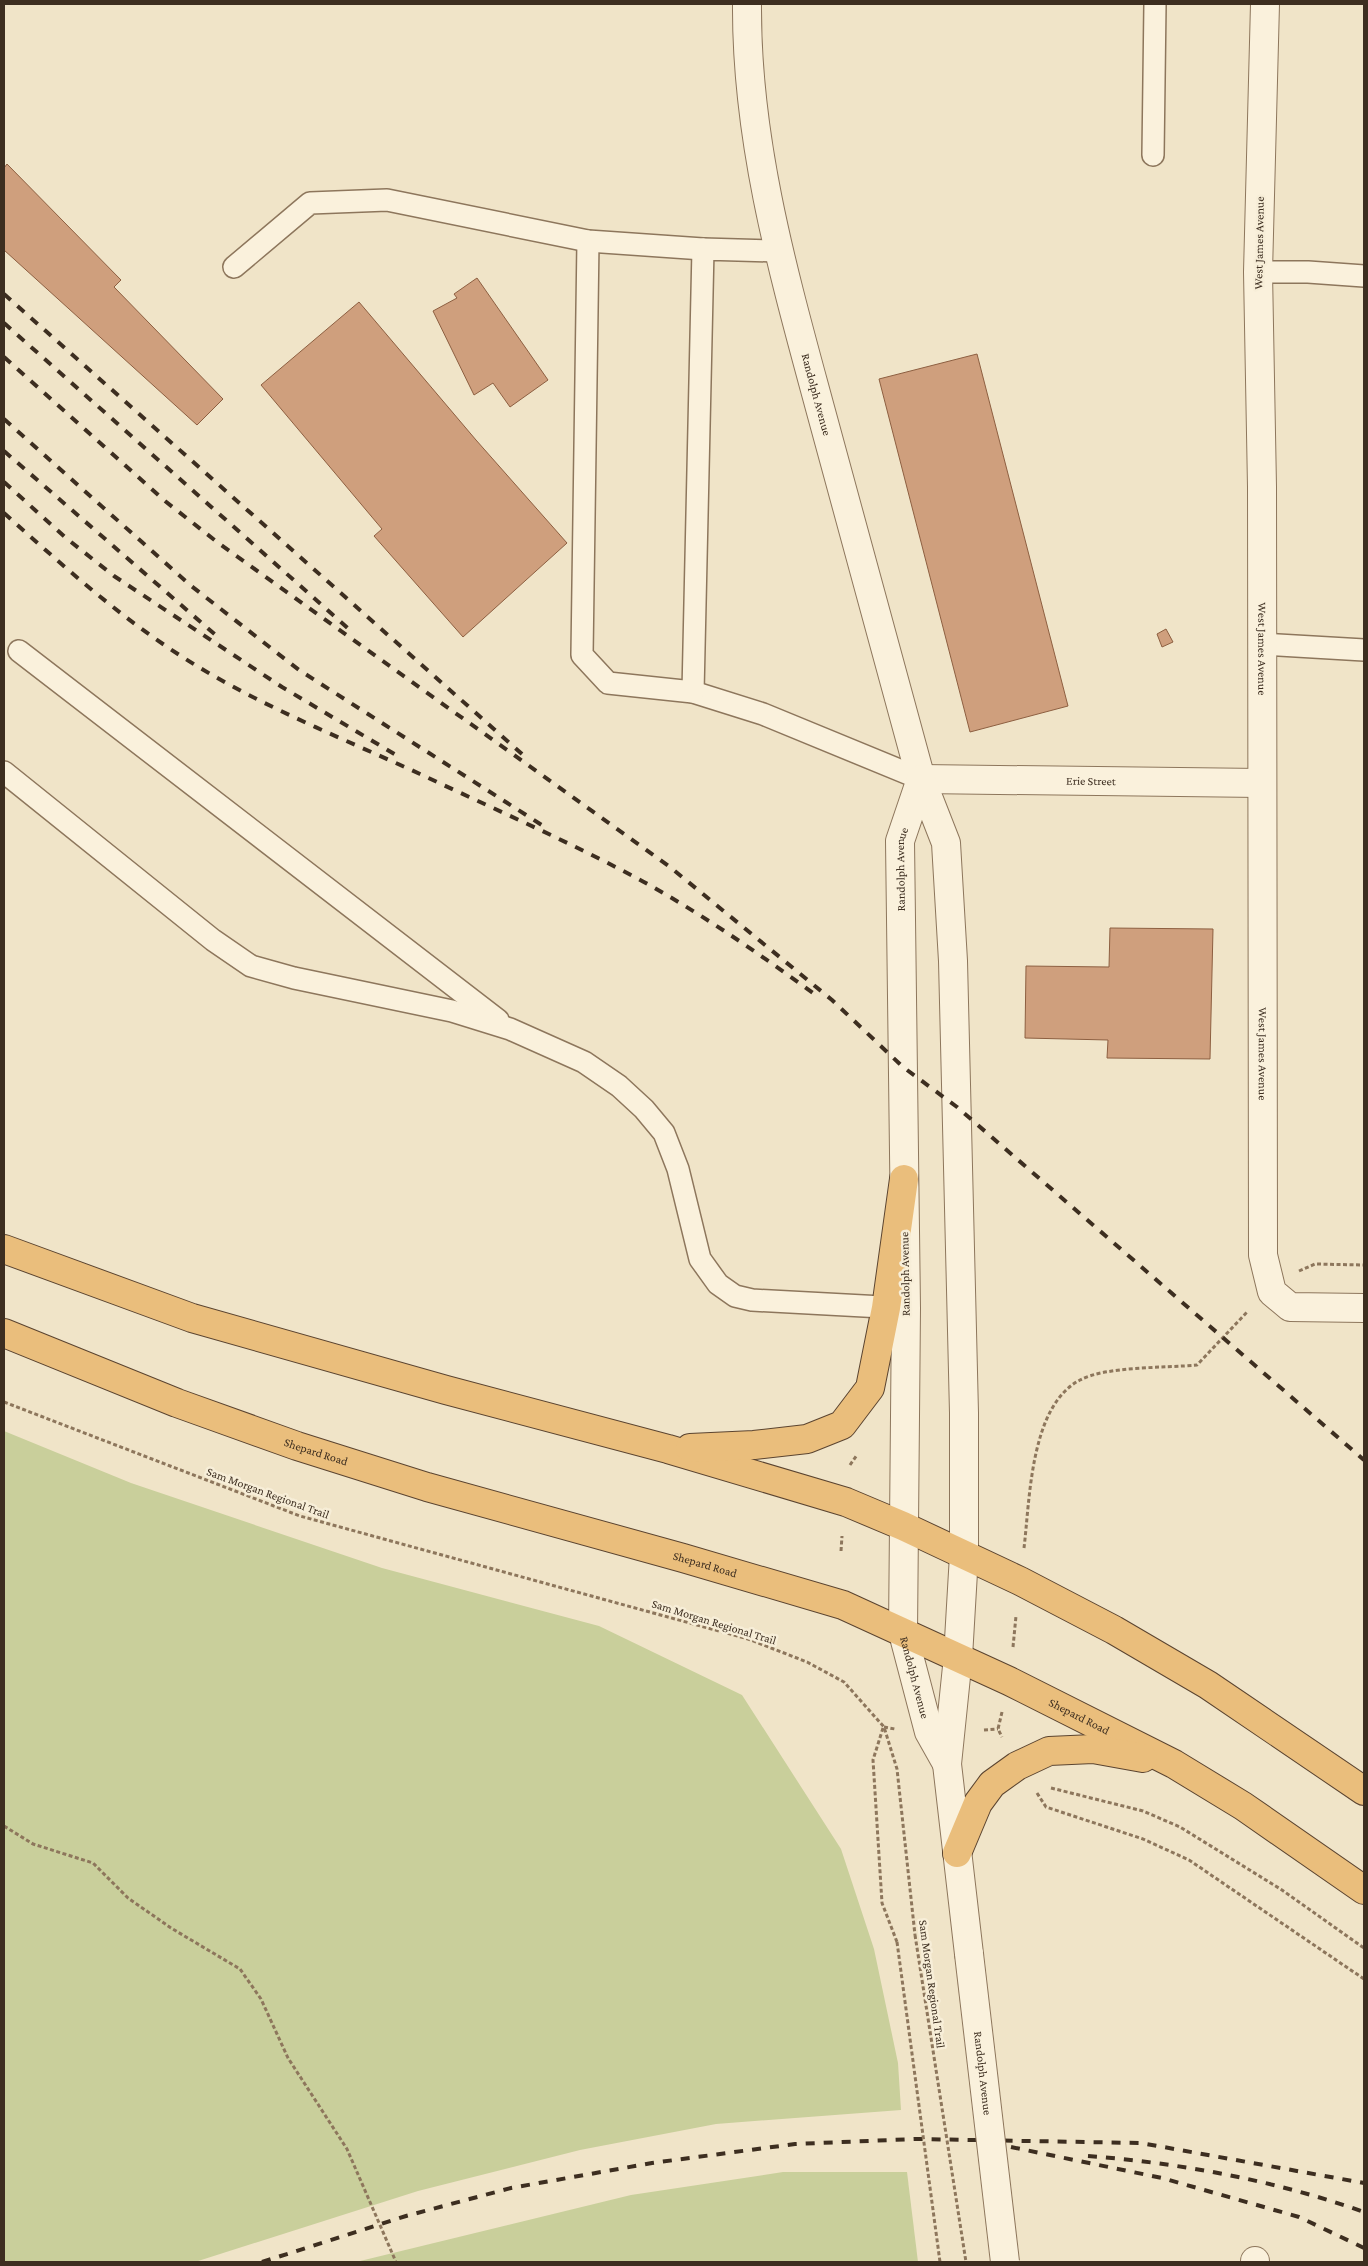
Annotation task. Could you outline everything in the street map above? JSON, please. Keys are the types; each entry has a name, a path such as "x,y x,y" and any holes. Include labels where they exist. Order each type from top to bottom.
{"highway":[{"path":"668,1449 754,1445 807,1439 842,1425 870,1388 896,1308 904,1179"},
{"path":"4,1249 192,1318 446,1390 668,1449 846,1502 964,1555 1114,1630 1208,1685 1364,1791"},
{"name":"Shepard Road","path":"4,1333 177,1403 296,1446 427,1487 683,1558 843,1605 958,1657 1174,1764 1243,1806 1364,1890"},
{"path":"957,1853 978,1803 992,1784 1018,1766 1049,1750 1093,1749 1174,1764"}],"street":[{"name":"Randolph Avenue","path":"747,4 750,93 759,158 777,251 921,779 946,843 953,961 964,1403 964,1555 958,1657 947,1764 1006,2262"},
{"name":"West James Avenue","path":"1265,4 1258,272 1262,487 1263,1255 1272,1292"},
{"name":"Randolph Avenue","path":"904,1179 900,841 921,779"},
{"name":"Erie Street","path":"921,779 1261,784"},
{"path":"1272,1292 1290,1307 1364,1308"},
{"name":"Randolph Avenue","path":"896,1308 903,1526 904,1633 929,1732 947,1764"}],"lane":[{"path":"1153,155 1155,4"},
{"path":"234,267 310,203 387,200 588,241 777,251"},
{"path":"588,241 582,655 608,683 693,692 763,714 921,779"},
{"path":"693,692 703,248"},
{"path":"1258,272 1308,272 1364,276"},
{"path":"1262,644 1364,650"},
{"path":"19,651 510,1029"},
{"path":"4,772 213,940 251,966 294,978 369,992 452,1011 510,1029 584,1062 619,1086 644,1109 664,1133 678,1168 700,1259 718,1284 735,1296 752,1300 896,1308"}],"path":[{"path":"1296,1272 1315,1264 1364,1265"},
{"path":"1033,1479 1042,1426 1060,1395 1080,1380 1110,1372 1197,1365 1236,1322 1272,1292"},
{"name":"Sam Morgan Regional Trail","path":"4,1402 300,1516 748,1639 807,1662 844,1682 884,1727 898,1769 915,1935 966,2262"},
{"path":"841,1551 843,1529"},
{"path":"884,1727 873,1760 882,1904 897,1942 940,2262"},
{"path":"1047,1787 1143,1811 1180,1827 1282,1890 1364,1948"},
{"path":"1033,1788 1046,1807 1144,1839 1189,1860 1364,1979"},
{"path":"4,1826 33,1844 93,1864 128,1898 170,1928 240,1969 261,1998 288,2058 347,2149 396,2262"}],"green space":[{"path":"4,1431 131,1483 382,1568 599,1626 742,1695 841,1849 874,1949 898,2063 901,2110 716,2124 580,2150 418,2191 195,2262 4,2262"},
{"path":"783,2172 907,2172 918,2262 356,2262 631,2195"}],"building":[{"path":"7,164 121,280 114,287 223,399 197,425 4,250 4,168"},
{"path":"477,278 548,380 510,407 493,383 474,395 433,311 457,298 454,294"},
{"path":"359,302 476,440 567,543 463,637 374,536 382,529 261,385"},
{"path":"977,354 1068,706 970,732 879,379"},
{"path":"1166,629 1173,642 1162,647 1157,634"},
{"path":"1110,928 1213,929 1210,1059 1107,1058 1108,1040 1025,1038 1026,966 1109,967"}],"railway":[{"path":"4,294 522,754"},
{"path":"4,323 350,630"},
{"path":"4,357 165,501 217,542 670,867 832,1000 903,1067 957,1107 1364,1460"},
{"path":"4,419 190,585 299,670 548,829"},
{"path":"4,451 219,638"},
{"path":"4,482 66,538 114,576 282,687 401,758"},
{"path":"4,513 112,606 157,640 209,673 268,705 532,826 642,881 729,934 813,993"},
{"path":"262,2262 406,2216 511,2188 652,2163 795,2144 916,2139 1141,2143 1364,2183"},
{"path":"1011,2147 1162,2178 1299,2217 1364,2248"},
{"path":"1088,2156 1158,2163 1228,2175 1297,2191 1364,2212"}]}
